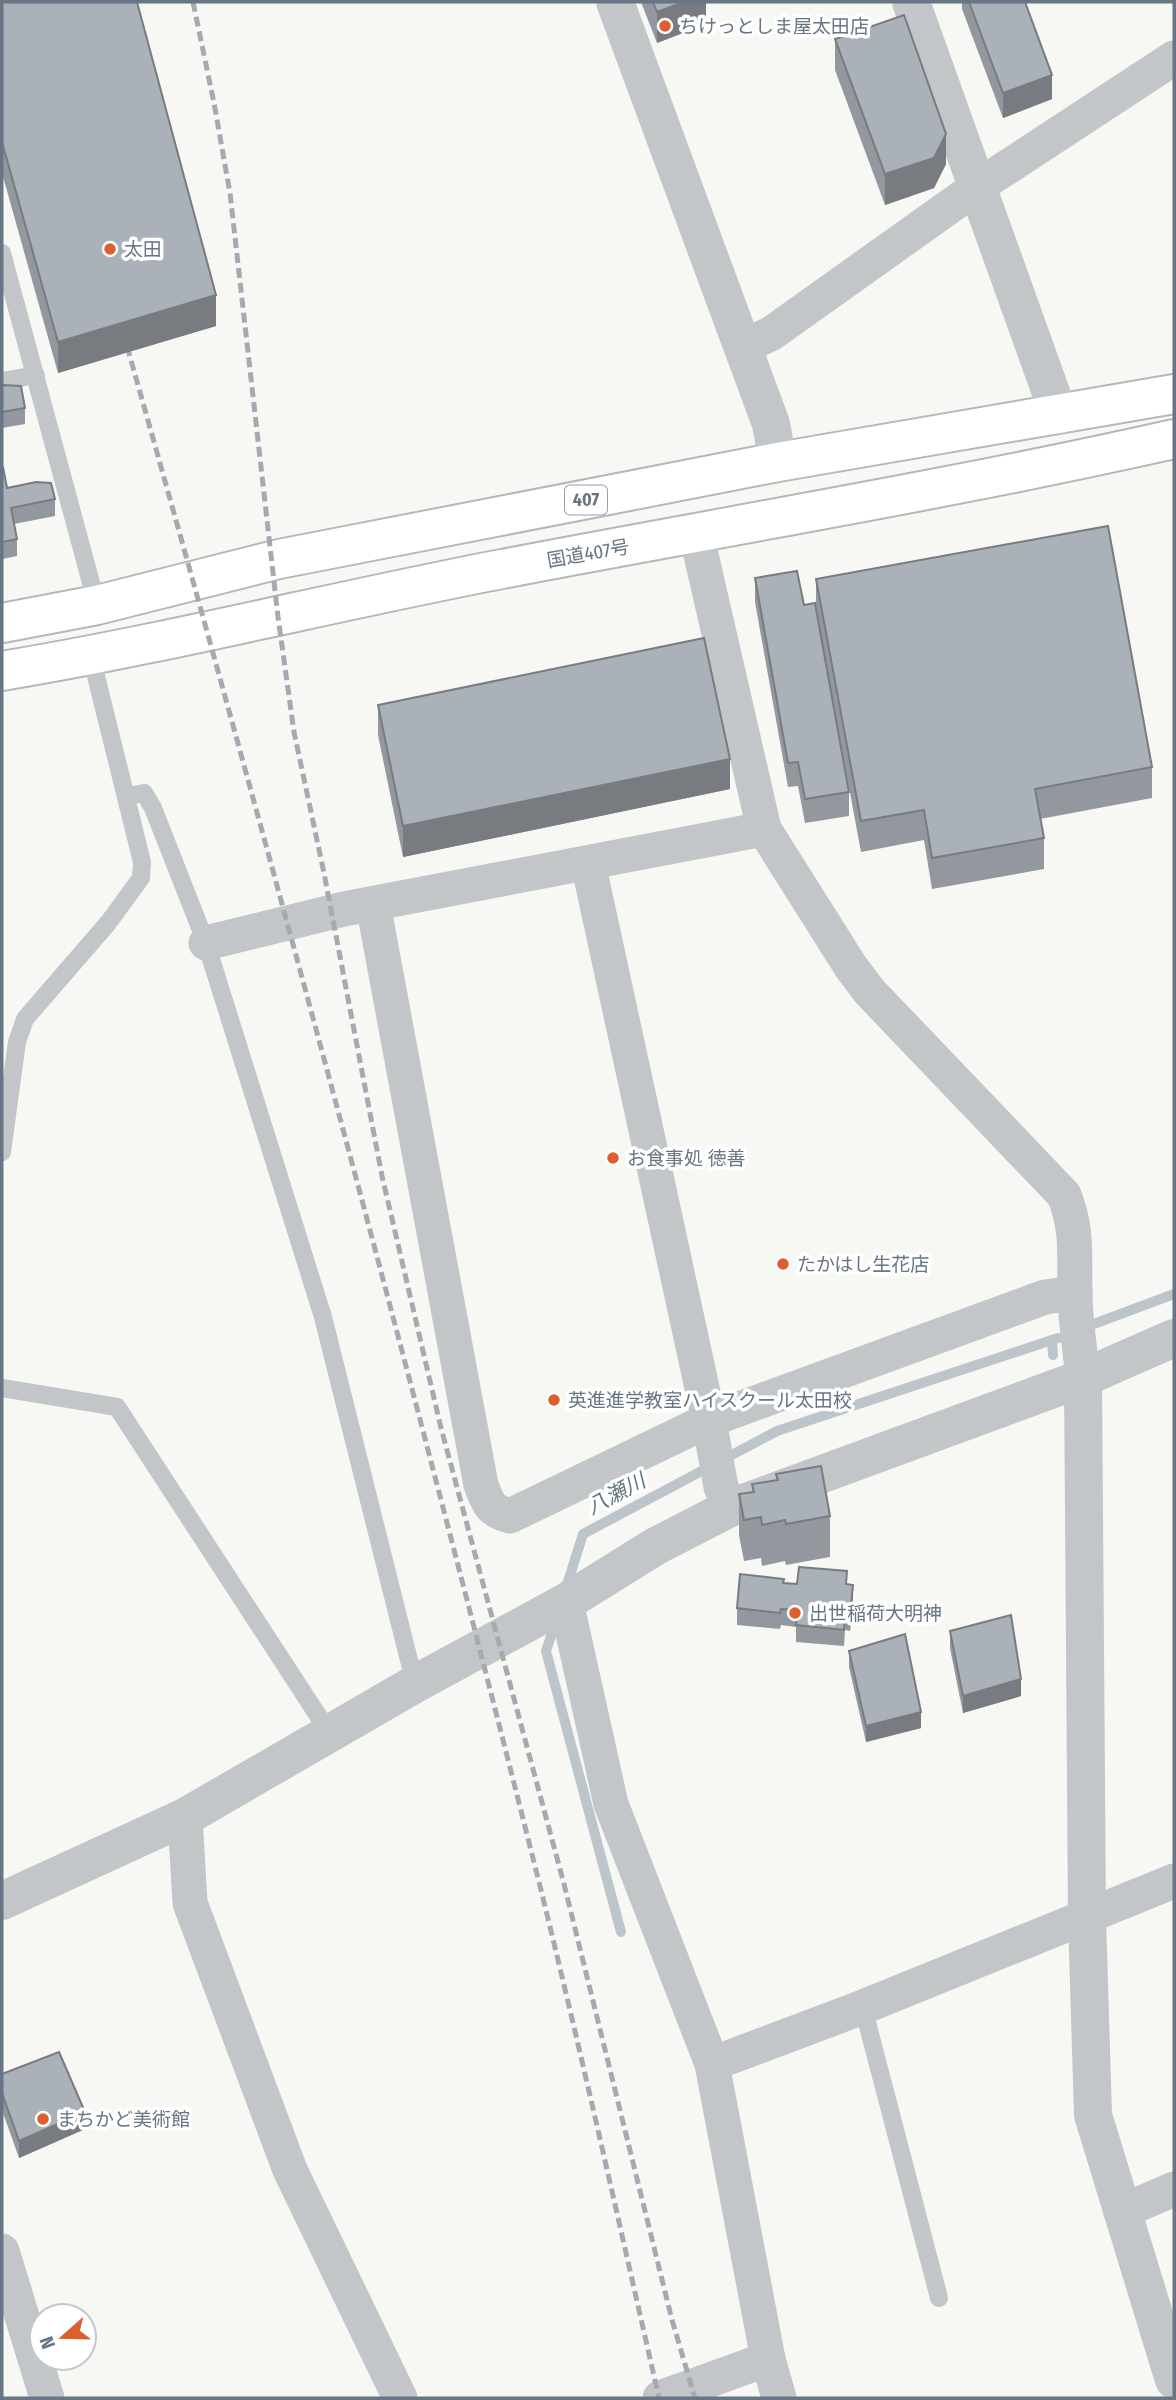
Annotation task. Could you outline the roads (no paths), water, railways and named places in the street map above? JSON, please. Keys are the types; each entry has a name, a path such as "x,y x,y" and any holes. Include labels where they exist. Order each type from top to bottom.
{"highway":[{"name":"407","path":"2,623 97,605 279,559 778,462 1174,394"},
{"name":"国道407号","path":"2,671 92,656 313,607 1174,439"}],"street":[{"path":"615,2 744,347 771,424 778,462"},
{"path":"911,2 1059,415"},
{"path":"744,347 772,333 977,187 1174,58"},
{"path":"696,533 764,830 869,991 1064,1195 1073,1217 1075,1299 1082,1367 1087,1918 1093,2115 1174,2380"},
{"path":"206,943 373,904 764,830"},
{"path":"588,863 725,1497"},
{"path":"373,904 479,1471 487,1501 496,1512 510,1516 710,1428 1045,1297 1075,1299"},
{"path":"2,1900 185,1817 415,1684 566,1602 656,1546 725,1497 1082,1367 1174,1338"},
{"path":"566,1602 611,1804 712,2064 768,2359 779,2398"},
{"path":"185,1817 190,1903 289,2170 400,2398"},
{"path":"712,2064 863,2007 1174,1881"},
{"path":"1121,2212 1174,2189"},
{"path":"2,2251 47,2398"},
{"path":"660,2398 768,2359"}],"lane":[{"path":"2,253 97,605"},
{"path":"2,382 36,375"},
{"path":"2,1152 17,1042 25,1019 108,923 141,878 142,862 92,656"},
{"path":"127,796 144,793 153,808 206,943 323,1317 415,1684"},
{"path":"2,1388 117,1407 330,1734"},
{"path":"863,2007 939,2298"}],"waterway":[{"name":"八瀬川","path":"1083,1328 1174,1294"},
{"name":"八瀬川","path":"1053,1355 1052,1340 1058,1338"},
{"name":"八瀬川","path":"566,1588 583,1534 777,1431 1052,1340"},
{"name":"八瀬川","path":"556,1621 546,1651 621,1932"}],"railway":[{"path":"193,2 230,193 278,617 294,732 382,1176 441,1428 564,1884 672,2320 695,2398"},
{"path":"123,332 285,913 440,1496 556,1950 659,2398"}],"place":[{"name":"ちけっとしま屋太田店","path":"665,26"},
{"name":"太田","path":"110,249"},
{"name":"お食事処 徳善","path":"613,1158"},
{"name":"たかはし生花店","path":"783,1264"},
{"name":"英進進学教室ハイスクール太田校","path":"554,1400"},
{"name":"出世稲荷大明神","path":"795,1613"},
{"name":"まちかど美術館","path":"43,2119"}]}
